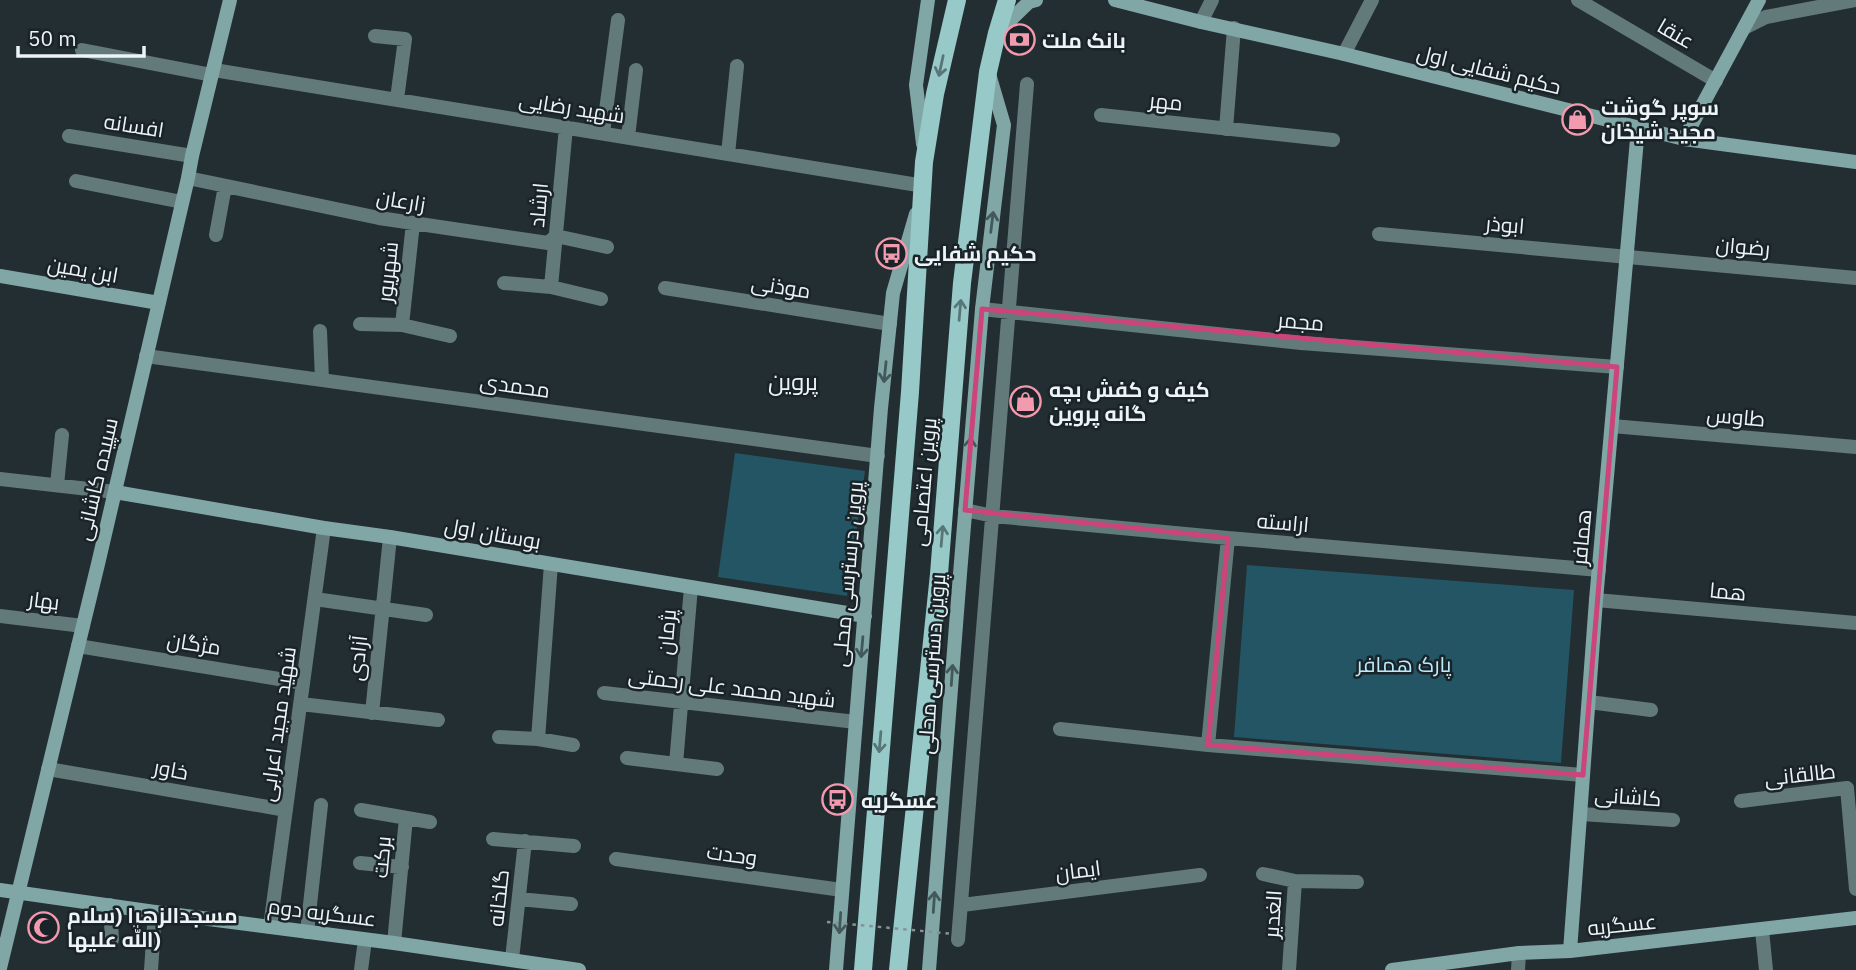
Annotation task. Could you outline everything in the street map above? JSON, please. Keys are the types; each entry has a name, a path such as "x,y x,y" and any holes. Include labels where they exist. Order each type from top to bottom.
{"main road":[{"name":"پروین اعتصامی","path":"863,970 910,391 925,162 935,94 957,0"},
{"name":"پروین اعتصامی","path":"898,970 939,574 962,284 988,72 1007,0"}],"street":[{"name":"سپیده کاشانی","path":"1,958 83,626 230,0"},
{"path":"925,162 916,85 928,0"},
{"path":"997,33 1030,2 1036,0"},
{"name":"حکیم شفایی اول","path":"1115,0 1684,139 1856,162"},
{"path":"1201,22 1212,0"},
{"path":"1344,54 1372,0"},
{"name":"عنقا","path":"1578,0 1716,81"},
{"path":"1684,139 1759,0"},
{"path":"1744,28 1766,17 1855,0"},
{"path":"603,133 618,20"},
{"path":"1226,129 1234,28"},
{"path":"375,36 405,39 397,99"},
{"name":"شهید رضایی","path":"82,50 923,186"},
{"path":"728,154 737,66"},
{"path":"628,137 636,70"},
{"name":"پروین دسترسی محلی","path":"929,970 982,310 1004,125 988,72"},
{"path":"956,937 962,905 1027,84"},
{"name":"مهر","path":"1101,116 1333,140"},
{"name":"ارشاد","path":"551,287 566,127"},
{"name":"همافر","path":"1570,951 1596,600 1638,128"},
{"name":"افسانه","path":"69,136 192,156"},
{"name":"زارعان","path":"188,178 379,218 548,243 556,236 607,247"},
{"path":"76,181 182,202"},
{"path":"216,236 225,186"},
{"name":"پروین درسترسی محلی","path":"836,970 893,293 923,186"},
{"name":"شهریور","path":"402,326 413,223"},
{"name":"ابوذر","path":"1379,234 1627,257"},
{"name":"رضوان","path":"1627,257 1856,278"},
{"name":"ابن یمین","path":"0,276 159,303"},
{"path":"504,284 551,287 601,299"},
{"name":"موذنی","path":"665,288 890,324"},
{"name":"مجمر","path":"982,310 1301,343 1617,367"},
{"path":"360,324 402,326 450,336"},
{"path":"320,331 322,380"},
{"name":"محمدی","path":"146,356 878,456"},
{"name":"طاوس","path":"1612,426 1856,447"},
{"path":"57,485 62,435"},
{"path":"0,479 114,492"},
{"name":"بوستان اول","path":"114,492 865,616"},
{"name":"اراسته","path":"965,510 993,516 1599,570"},
{"name":"شهید مجید اعرابی","path":"270,927 324,528"},
{"name":"آزادی","path":"372,713 390,537"},
{"path":"1208,745 1228,538"},
{"path":"538,739 551,564"},
{"name":"پژمان","path":"676,764 691,587"},
{"name":"آزادی","path":"315,599 426,615"},
{"name":"هما","path":"1596,600 1856,623"},
{"name":"بهار","path":"0,616 83,626"},
{"name":"مژگان","path":"78,646 303,682"},
{"name":"شهید محمد علی رحمتی","path":"604,693 856,722"},
{"path":"1590,702 1651,710"},
{"path":"300,704 438,720"},
{"path":"1060,729 1208,745 1583,775"},
{"path":"499,737 573,744"},
{"path":"627,758 717,769"},
{"name":"خاور","path":"48,769 286,810"},
{"name":"طالقانی","path":"1741,801 1851,787 1856,889"},
{"path":"307,932 321,805"},
{"path":"361,810 430,822"},
{"name":"کاشانی","path":"1581,814 1673,820"},
{"name":"برکت","path":"394,943 406,818"},
{"path":"494,839 574,846"},
{"name":"گلخانه","path":"512,959 525,841"},
{"name":"وحدت","path":"617,859 842,890"},
{"path":"360,863 402,867"},
{"path":"1264,874 1295,881"},
{"name":"ایمان","path":"962,905 1200,876"},
{"name":"الغدیر","path":"1289,970 1295,881 1357,882"},
{"name":"عسگریه دوم","path":"0,890 512,959 572,970"},
{"path":"519,899 571,904"},
{"path":"110,905 112,940"},
{"path":"152,970 155,912"},
{"name":"عسگریه","path":"1392,970 1445,967 1519,953 1570,951 1856,918"},
{"path":"1762,930 1766,970"},
{"path":"932,933 935,970"},
{"path":"361,970 365,940"},
{"path":"1518,970 1519,953"}],"path":[{"path":"827,922 956,937"}],"highlighted area":[{"path":"982,309 1617,367 1583,775 1208,745 1228,538 965,510"}],"green space":[{"path":"735,453 865,471 847,596 718,577"},
{"name":"پارک همافر","path":"1247,565 1574,590 1561,763 1234,737"}],"place":[{"name":"بانک ملت","path":"1019,40"},
{"name":"سوپر گوشت مجید شیخان","path":"1578,119"},
{"name":"حکیم شفایی","path":"891,253"},
{"name":"کیف و کفش بچه گانه پروین","path":"1026,401"},
{"name":"عسگریه","path":"838,800"},
{"name":"مسجدالزهرا (سلام الله علیها)","path":"44,927"}],"district":[{"name":"پروین","path":"793,381"}]}
